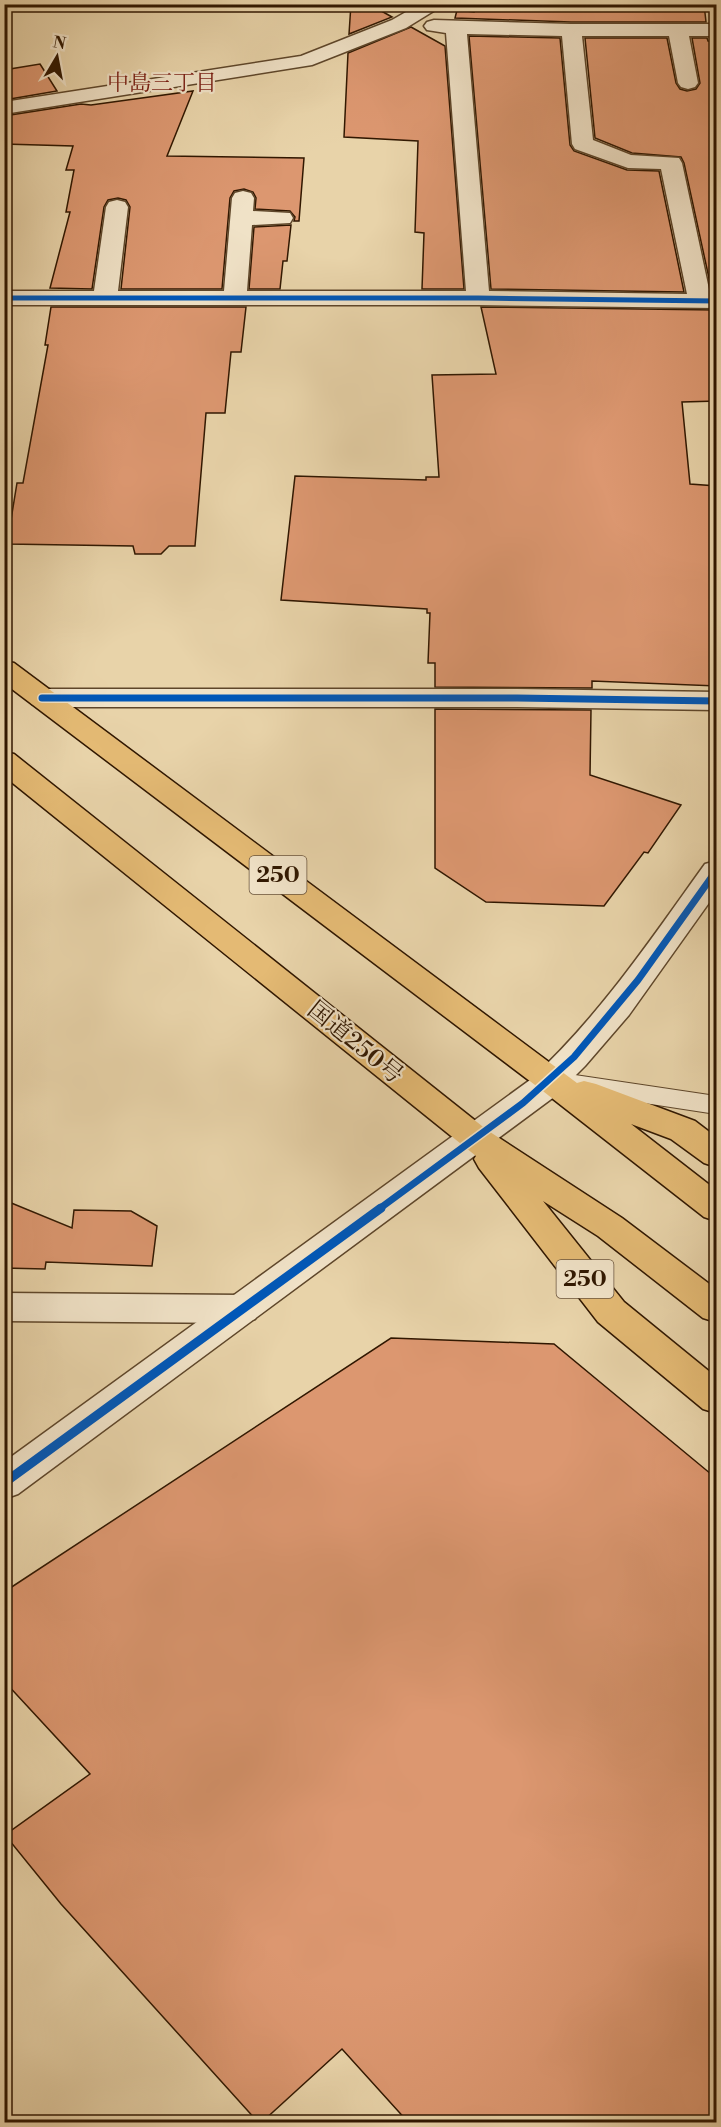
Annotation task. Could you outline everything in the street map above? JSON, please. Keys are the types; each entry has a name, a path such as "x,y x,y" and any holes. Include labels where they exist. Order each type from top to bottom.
{"highway":[{"name":"250","path":"4,669 551,1080 717,1208"},
{"name":"国道250号","path":"4,761 475,1139 610,1227 717,1308"},
{"name":"250","path":"551,1080 683,1131 717,1154"},
{"name":"250","path":"475,1139 611,1312 717,1398"}],"street":[{"path":"4,108 305,61 416,11 456,28 717,30"},
{"path":"456,28 478,298"},
{"path":"4,298 478,298 708,301 671,164 628,161 582,144 571,30"},
{"path":"678,30 688,83"},
{"path":"105,298 117,207"},
{"path":"235,298 243,208 282,218"},
{"path":"42,698 517,698 717,701"},
{"path":"4,1483 475,1139 551,1080 639,977 717,871"},
{"path":"4,1307 242,1309"}],"lane":[{"path":"551,1080 717,1105"}],"building":[{"path":"351,4 369,4 392,17 349,34"},
{"path":"474,4 704,4 706,22 571,22 455,18 457,10 474,12"},
{"path":"411,27 445,46 464,289 422,289 424,233 415,232 418,141 344,137 348,53"},
{"path":"469,36 560,38 570,145 574,151 627,170 659,171 684,292 491,289"},
{"path":"585,38 667,38 676,83 680,89 687,91 696,89 700,83 692,38 707,38 708,41 717,42 717,292 712,292 681,157 632,153 595,138"},
{"path":"40,64 57,91 4,100 4,70"},
{"path":"193,91 167,156 304,158 299,221 294,221 295,217 290,211 255,209 256,198 253,192 244,189 234,191 230,198 222,289 121,289 130,207 126,200 118,198 108,200 104,207 92,289 50,288 70,212 66,212 74,170 66,170 73,146 4,144 4,116"},
{"path":"291,225 287,261 283,261 280,289 249,289 254,227"},
{"path":"51,307 246,307 241,352 231,352 225,413 206,413 195,546 169,546 161,554 135,554 133,546 7,544 17,483 23,483 48,345 45,345"},
{"path":"481,307 717,310 717,401 682,402 690,484 717,486 717,686 592,681 592,688 435,687 435,663 428,663 430,613 427,613 427,609 281,600 295,476 426,480 426,477 439,477 432,375 496,374"},
{"path":"435,709 591,710 590,775 681,805 648,853 644,852 604,906 486,902 435,868"},
{"path":"4,1200 72,1228 74,1210 131,1211 157,1226 152,1266 46,1262 45,1269 4,1268"},
{"path":"391,1338 554,1344 717,1479 717,2122 408,2122 342,2049 262,2122 258,2122 61,1904 5,1835 90,1774 4,1681 4,1592"}],"cycle path":[{"path":"4,298 478,298 716,301"},
{"path":"42,698 517,698 716,701"},
{"path":"4,1483 514,1111 542,1088 574,1057 617,1007 716,871"}],"district":[{"name":"中島三丁目","path":"162,83"}]}
